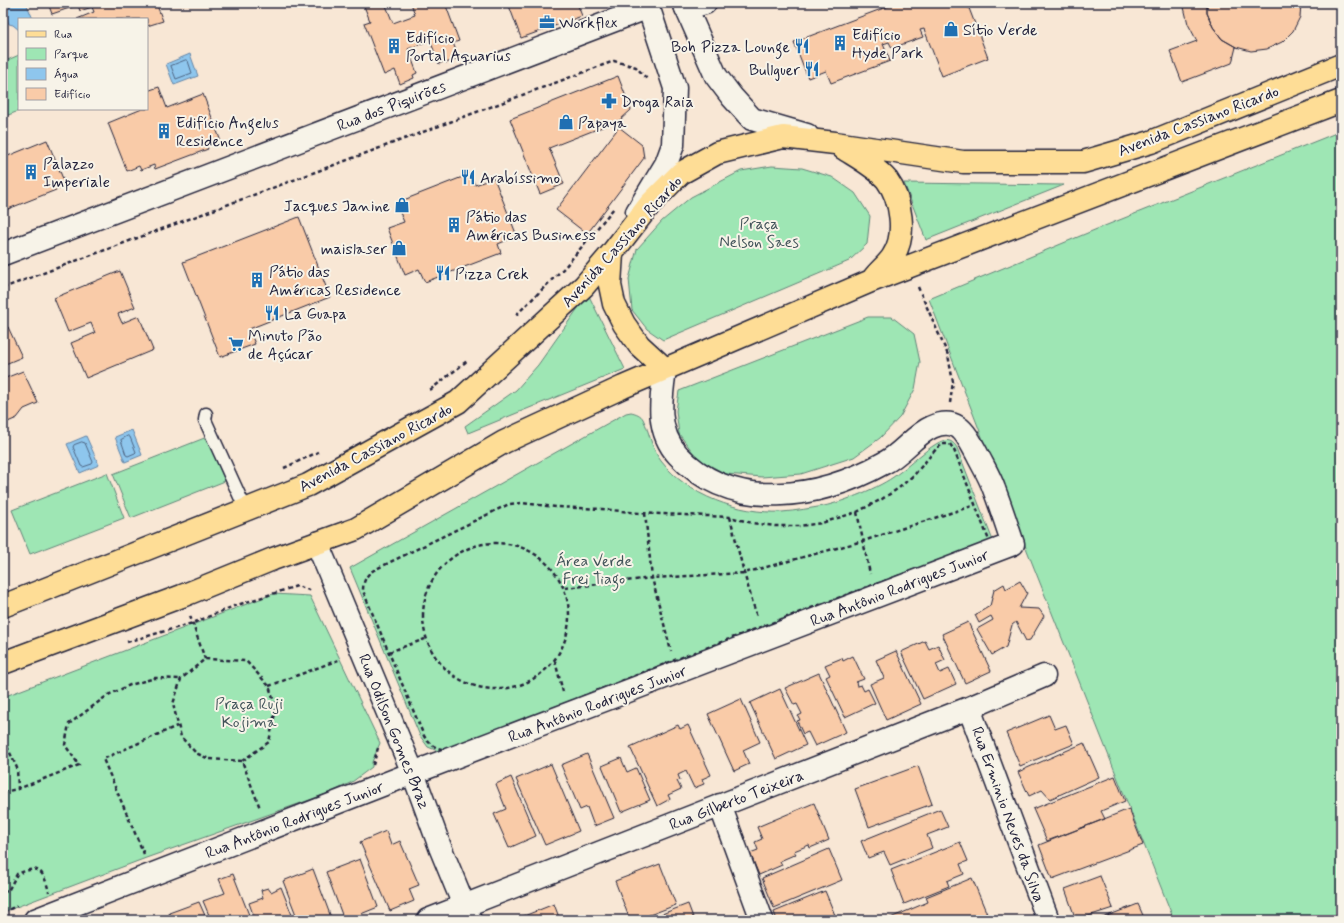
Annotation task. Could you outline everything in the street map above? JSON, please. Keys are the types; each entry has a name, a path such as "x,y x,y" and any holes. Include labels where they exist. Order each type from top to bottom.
{"main road":[{"name":"Avenida Cassiano Ricardo","path":"3,606 308,485 458,402 584,286 650,204 681,173 717,153 783,137 835,142 963,162 1083,162 1151,142 1339,64"},
{"name":"Avenida Cassiano Ricardo","path":"3,663 182,596 272,559 356,529 504,442 622,387 871,281 1341,101"},
{"path":"835,142 868,164 887,180 896,199 901,217 900,237 894,255 871,281"},
{"path":"612,253 610,285 614,304 624,324 639,346 665,369"}],"street":[{"path":"612,253 666,164 673,145 675,88 648,5"},
{"name":"Rua dos Piquirões","path":"3,254 648,5"},
{"path":"692,5 716,76 732,98 752,119 835,142"},
{"path":"665,369 661,402 662,422 666,436 674,450 686,464 707,478 747,493 781,495 822,489 854,478 886,462 940,425"},
{"name":"Rua Antônio Rodrigues Junior","path":"36,920 413,773 1013,544 994,488 970,442 959,427 940,425"},
{"name":"Rua Odilson Gomes Braz","path":"317,543 413,773 440,846 468,913"},
{"name":"Rua Gilberto Teixeira","path":"428,920 468,913 720,806 969,708 1044,676"},
{"name":"Rua Erminio Neves da Silva","path":"969,708 1048,920"},
{"path":"720,806 762,920"}],"lane":[{"path":"206,414 204,420 246,510"}],"path":[{"path":"3,288 614,61 636,67 651,83"},
{"path":"516,316 565,267 614,208"},
{"path":"908,267 948,355 954,382 940,425"},
{"path":"428,391 470,358"},
{"path":"950,444 954,450 990,543 760,627 554,707 452,750 444,750 432,745 424,736 364,590 365,579 374,570 509,504 522,503 645,514 730,517 775,526 799,526 822,523 857,512 882,500 899,488 915,474 937,448 950,444"},
{"path":"279,471 320,451"},
{"path":"565,588 652,578 744,573 863,541 975,505"},
{"path":"857,512 871,577"},
{"path":"645,514 652,578 673,661"},
{"path":"730,517 744,573 760,627"},
{"path":"491,542 517,544 541,557 565,588 570,626 555,662 535,680 516,687 510,689 484,689 458,680 438,662 425,639 422,612 428,586 443,564 465,548 491,542"},
{"path":"127,643 193,623 234,606 297,586 314,592"},
{"path":"193,623 205,659"},
{"path":"389,652 425,639"},
{"path":"269,686 344,658"},
{"path":"205,659 246,661 269,686 276,708 269,742 242,761 209,759 196,754 181,736 173,704 181,679 205,659"},
{"path":"555,662 563,696"},
{"path":"3,792 18,789 79,766 65,745 69,724 108,695 130,685 155,678 181,679"},
{"path":"146,858 103,759 178,726"},
{"path":"3,741 5,742 17,768 18,789"},
{"path":"372,767 380,743"},
{"path":"242,761 261,809"},
{"path":"3,892 8,891 17,874 33,869 39,870 43,874 50,894"}],"green space":[{"path":"18,55 18,110 21,110 3,117 3,62"},
{"path":"1341,131 1341,920 1174,920 984,442 929,299 1097,229"},
{"name":"Praça Nelson Saes","path":"772,166 802,168 832,177 855,193 870,216 867,244 849,261 663,340 647,329 632,310 629,279 637,249 662,221 691,197 741,171"},
{"path":"904,183 1064,185 926,240"},
{"path":"588,294 625,369 468,433 465,426 516,390 538,365"},
{"path":"868,317 892,317 914,334 920,362 915,389 900,417 880,438 854,457 801,474 762,477 726,474 698,459 679,434 676,411 679,391"},
{"name":"Área Verde Frei Tiago","path":"631,412 641,416 655,451 661,461 685,484 700,493 732,506 766,512 787,512 824,506 851,498 889,480 937,444 945,440 949,441 957,448 995,546 443,753 428,747 420,736 350,568 626,413"},
{"path":"207,437 225,481 131,518 113,474"},
{"path":"107,473 124,518 30,554 12,510"},
{"name":"Praça Ruji Kojima","path":"273,594 310,596 380,743 372,762 372,767 352,782 332,792 146,858 3,912 3,697"}],"water":[{"path":"17,3 26,3 33,18 18,18 18,29 9,24 3,9"},
{"path":"190,54 198,76 174,85 166,64"},
{"path":"132,430 142,455 125,462 115,437"},
{"path":"86,436 99,465 80,473 67,444"}],"building":[{"path":"48,3 156,3 163,21 148,26 148,18 79,18 94,12 92,7 80,11 78,5 52,14"},
{"name":"Edifício Portal Aquarius","path":"370,3 385,3 393,23 415,15 411,3 445,3 459,41 453,43 459,58 439,64 430,40 408,49 417,73 413,75 414,78 400,84 395,70 384,75 364,23 370,21 364,6"},
{"path":"508,3 577,3 582,16 521,38"},
{"name":"Edifício Hyde Park","path":"897,3 967,3 988,58 942,76 924,29 920,30 923,37 892,48 889,42 883,44 890,61 831,83 826,71 808,78 794,42"},
{"path":"1183,3 1207,3 1207,13 1213,27 1222,39 1236,47 1232,63 1182,82 1170,51 1197,41 1188,24"},
{"path":"1207,3 1301,3 1300,17 1293,31 1282,42 1267,49 1251,51 1236,47 1222,39 1213,27 1207,13"},
{"path":"618,76 631,110 620,120 549,148 564,184 540,194 510,119"},
{"name":"Edifício Angelus Residence","path":"159,87 167,108 203,94 220,139 206,144 208,149 155,169 154,165 141,170 139,166 127,171 108,123 140,110 148,110 148,91"},
{"path":"619,127 642,145 644,158 587,234 556,210"},
{"name":"Palazzo Imperiale","path":"47,140 66,186 3,211 3,158"},
{"name":"Pátio das Américas Business","path":"470,174 475,185 494,178 517,236 498,244 501,253 425,282 419,269 405,275 387,228 404,222 396,203"},
{"name":"Pátio das Américas Residence","path":"299,217 330,297 249,329 255,344 220,357 183,262"},
{"path":"120,271 135,307 118,314 122,323 139,316 153,350 86,378 71,343 95,333 91,323 68,332 54,298"},
{"path":"8,327 22,357 3,365 3,329"},
{"path":"23,371 38,403 24,409 17,418 3,424 3,379"},
{"path":"1020,581 1027,593 1019,608 1039,609 1044,616 1030,640 1026,641 1016,622 1012,625 1006,647 992,655 977,629 993,620 991,616 979,623 975,615 990,606 994,590 1004,584 1006,589"},
{"path":"968,622 991,671 965,683 942,634"},
{"path":"925,641 929,649 938,645 945,660 936,664 940,673 949,669 956,684 923,699 901,652"},
{"path":"896,651 921,704 886,720 870,684 884,678 876,660"},
{"path":"853,656 864,679 856,682 857,686 861,685 864,691 868,689 875,703 845,717 826,677 830,675 825,665 842,658 843,661"},
{"path":"819,673 846,732 815,746 808,732 803,734 797,721 800,720 798,716 802,714 797,704 794,705 785,688"},
{"path":"780,689 806,745 776,759 750,703"},
{"path":"741,699 760,742 743,750 749,764 734,771 708,714"},
{"path":"1049,715 1055,729 1066,725 1074,744 1020,766 1006,733"},
{"path":"678,725 680,729 688,725 711,775 702,779 704,784 694,788 686,771 678,775 680,780 677,781 681,789 668,795 670,799 657,806 630,747"},
{"path":"1084,743 1099,777 1050,799 1042,790 1029,796 1018,772"},
{"path":"587,754 614,818 594,826 587,807 580,810 561,765"},
{"path":"621,758 627,772 636,768 650,800 621,812 602,766"},
{"path":"551,764 579,831 545,845 516,779"},
{"path":"918,766 932,804 869,827 855,789"},
{"path":"1115,776 1125,801 1101,811 1105,819 1047,841 1033,809"},
{"path":"511,777 536,836 509,848 494,814 506,809 496,784"},
{"path":"814,803 829,840 810,848 809,845 794,851 796,854 780,861 782,865 759,875 750,853 758,850 755,842 762,839 757,827"},
{"path":"940,809 948,827 927,835 932,848 890,865 884,852 868,858 861,841"},
{"path":"1129,809 1143,845 1052,879 1039,845"},
{"path":"386,831 391,845 400,841 419,885 409,889 414,901 390,911 360,842"},
{"path":"960,842 968,861 960,864 964,874 947,881 949,886 904,904 891,870"},
{"path":"829,849 842,880 774,908 762,878"},
{"path":"360,859 378,907 361,914 362,918 357,920 344,920 326,872"},
{"path":"660,864 676,905 636,920 630,920 615,881"},
{"path":"313,869 332,920 298,920 283,881"},
{"path":"233,874 251,920 211,920 203,901 225,893 219,879"},
{"path":"1100,876 1113,908 1076,920 1065,889"},
{"path":"972,878 987,914 971,920 959,920 958,918 953,920 888,920 928,902 926,897"},
{"path":"281,887 294,920 255,920 249,903 263,898 261,890 268,888 271,892"},
{"path":"825,891 837,920 777,920 774,912"},
{"path":"199,902 207,920 172,920 169,913"},
{"path":"554,904 560,920 514,920"},
{"path":"688,904 694,920 646,920"},
{"path":"1138,904 1145,920 1097,920"}],"place":[{"name":"Workflex","path":"547,22"},
{"name":"Sítio Verde","path":"951,29"},
{"name":"Edifício Hyde Park","path":"840,43"},
{"name":"Edifício Portal Aquarius","path":"394,46"},
{"name":"Boh Pizza Lounge","path":"802,46"},
{"name":"Bullguer","path":"812,69"},
{"name":"Droga Raia","path":"609,101"},
{"name":"Papaya","path":"566,122"},
{"name":"Edifício Angelus Residence","path":"164,131"},
{"name":"Palazzo Imperiale","path":"31,172"},
{"name":"Arabíssimo","path":"468,177"},
{"name":"Jacques Janine","path":"402,205"},
{"name":"Pátio das Américas Business","path":"454,225"},
{"name":"maislaser","path":"399,248"},
{"name":"Pizza Crek","path":"443,273"},
{"name":"Pátio das Américas Residence","path":"257,280"},
{"name":"La Guapa","path":"272,313"},
{"name":"Minuto Pão de Açúcar","path":"236,344"}]}
